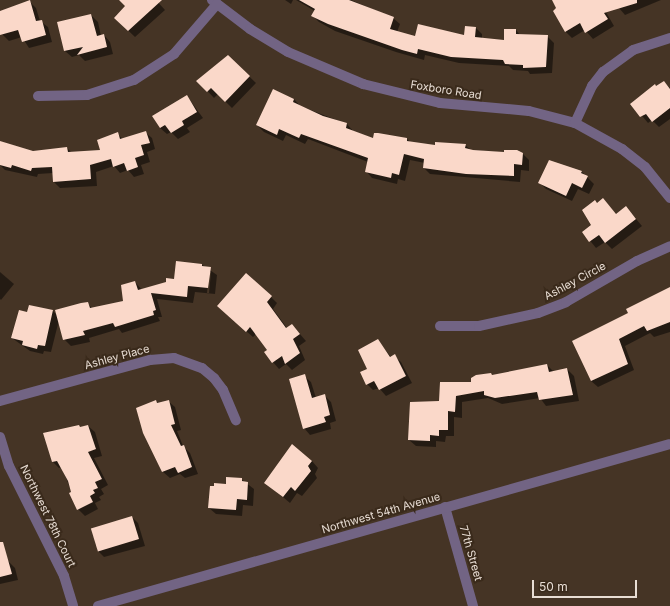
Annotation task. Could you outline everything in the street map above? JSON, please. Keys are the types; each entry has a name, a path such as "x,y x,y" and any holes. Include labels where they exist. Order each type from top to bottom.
{"street":[{"path":"38,96 87,95 134,80 174,54 215,2"},
{"name":"Foxboro Road","path":"215,2 250,29 288,52 362,84 440,103 529,111 576,123 622,149 644,167 670,198"},
{"path":"576,123 592,86 617,60 633,50 670,38"},
{"name":"Ashley Circle","path":"440,326 479,326 538,313 566,302 637,261 670,246"},
{"name":"Ashley Place","path":"0,401 150,360 174,358 195,365 214,378 223,390 236,420"},
{"name":"Northwest 78th Court","path":"0,437 9,466 64,576 73,606"},
{"name":"Northwest 54th Avenue","path":"98,606 670,444"},
{"name":"77th Street","path":"445,507 473,606"}],"building":[{"path":"30,0 36,21 42,20 46,35 22,42 18,30 0,35 0,11"},
{"path":"119,0 162,0 128,31 114,18 125,6"},
{"path":"299,0 349,0 394,17 390,29 415,36 418,24 464,35 465,26 476,27 475,37 504,40 504,29 516,29 516,34 548,35 546,67 523,68 523,65 505,64 503,60 451,57 418,49 417,54 402,50 328,24 311,16 315,9"},
{"path":"552,0 637,0 637,3 604,13 608,19 585,33 580,23 565,32 553,11 556,8"},
{"path":"91,14 97,36 104,34 107,47 77,55 83,47 64,51 57,22"},
{"path":"228,55 250,76 225,102 211,88 207,92 196,81"},
{"path":"664,81 670,89 670,108 652,122 646,114 640,117 630,104 655,84 656,86"},
{"path":"273,89 294,99 293,102 323,116 347,123 346,128 373,138 374,133 378,133 407,138 407,141 435,145 435,142 466,144 465,148 473,150 504,152 504,150 517,150 523,153 522,165 514,164 514,176 466,174 423,168 424,159 404,154 399,175 392,173 391,178 365,172 368,158 301,134 299,138 279,129 277,135 256,125"},
{"path":"187,95 197,112 182,121 184,125 171,133 165,125 160,128 152,116"},
{"path":"146,131 150,143 141,145 144,155 135,158 138,167 127,171 124,163 113,167 111,159 90,165 91,179 53,182 52,167 32,168 31,171 12,165 11,168 0,165 0,141 33,151 67,147 68,152 100,150 97,140 118,132 120,139"},
{"path":"549,160 582,171 581,173 588,176 582,188 572,183 566,196 538,183"},
{"path":"603,198 616,214 626,206 636,219 605,243 599,235 589,242 582,232 591,225 582,210 595,200 597,203"},
{"path":"176,261 202,264 202,266 211,267 208,288 188,286 187,297 151,293 156,310 153,311 154,315 115,327 113,323 83,331 85,335 63,340 55,310 88,302 90,308 123,301 121,285 135,281 138,290 166,282 166,278 174,279"},
{"path":"246,273 272,296 267,302 286,328 292,324 300,334 293,339 300,353 285,364 282,356 272,363 264,352 267,350 250,327 246,332 217,306"},
{"path":"670,287 670,322 647,331 644,326 619,339 628,364 591,381 572,341 628,313 626,309"},
{"path":"29,305 53,310 45,346 38,345 37,349 22,345 23,341 11,338 19,310 27,312"},
{"path":"378,339 390,357 395,354 406,376 379,390 374,381 366,385 360,372 367,369 358,350"},
{"path":"547,364 549,372 567,368 573,395 539,400 537,392 495,398 484,395 484,391 456,396 455,412 448,411 448,430 439,430 439,436 430,435 430,441 408,440 410,402 439,401 440,382 471,382 471,378 476,375 491,373 492,375"},
{"path":"305,374 312,398 325,394 330,415 324,417 326,422 303,429 289,379"},
{"path":"156,400 157,403 169,400 175,424 171,425 181,446 184,445 192,467 178,473 175,467 162,472 143,433 136,408"},
{"path":"79,425 80,427 88,425 96,449 88,452 102,479 95,482 98,488 93,490 95,493 90,496 93,502 77,510 69,493 71,492 68,481 57,461 52,462 43,433"},
{"path":"292,444 312,461 308,466 311,471 295,491 291,487 283,497 264,483"},
{"path":"226,477 242,478 242,481 248,482 247,500 237,499 236,510 208,508 210,486 214,486 214,483 226,484"},
{"path":"132,516 139,539 98,552 91,529"},
{"path":"0,542 3,542 12,574 0,577"}]}
